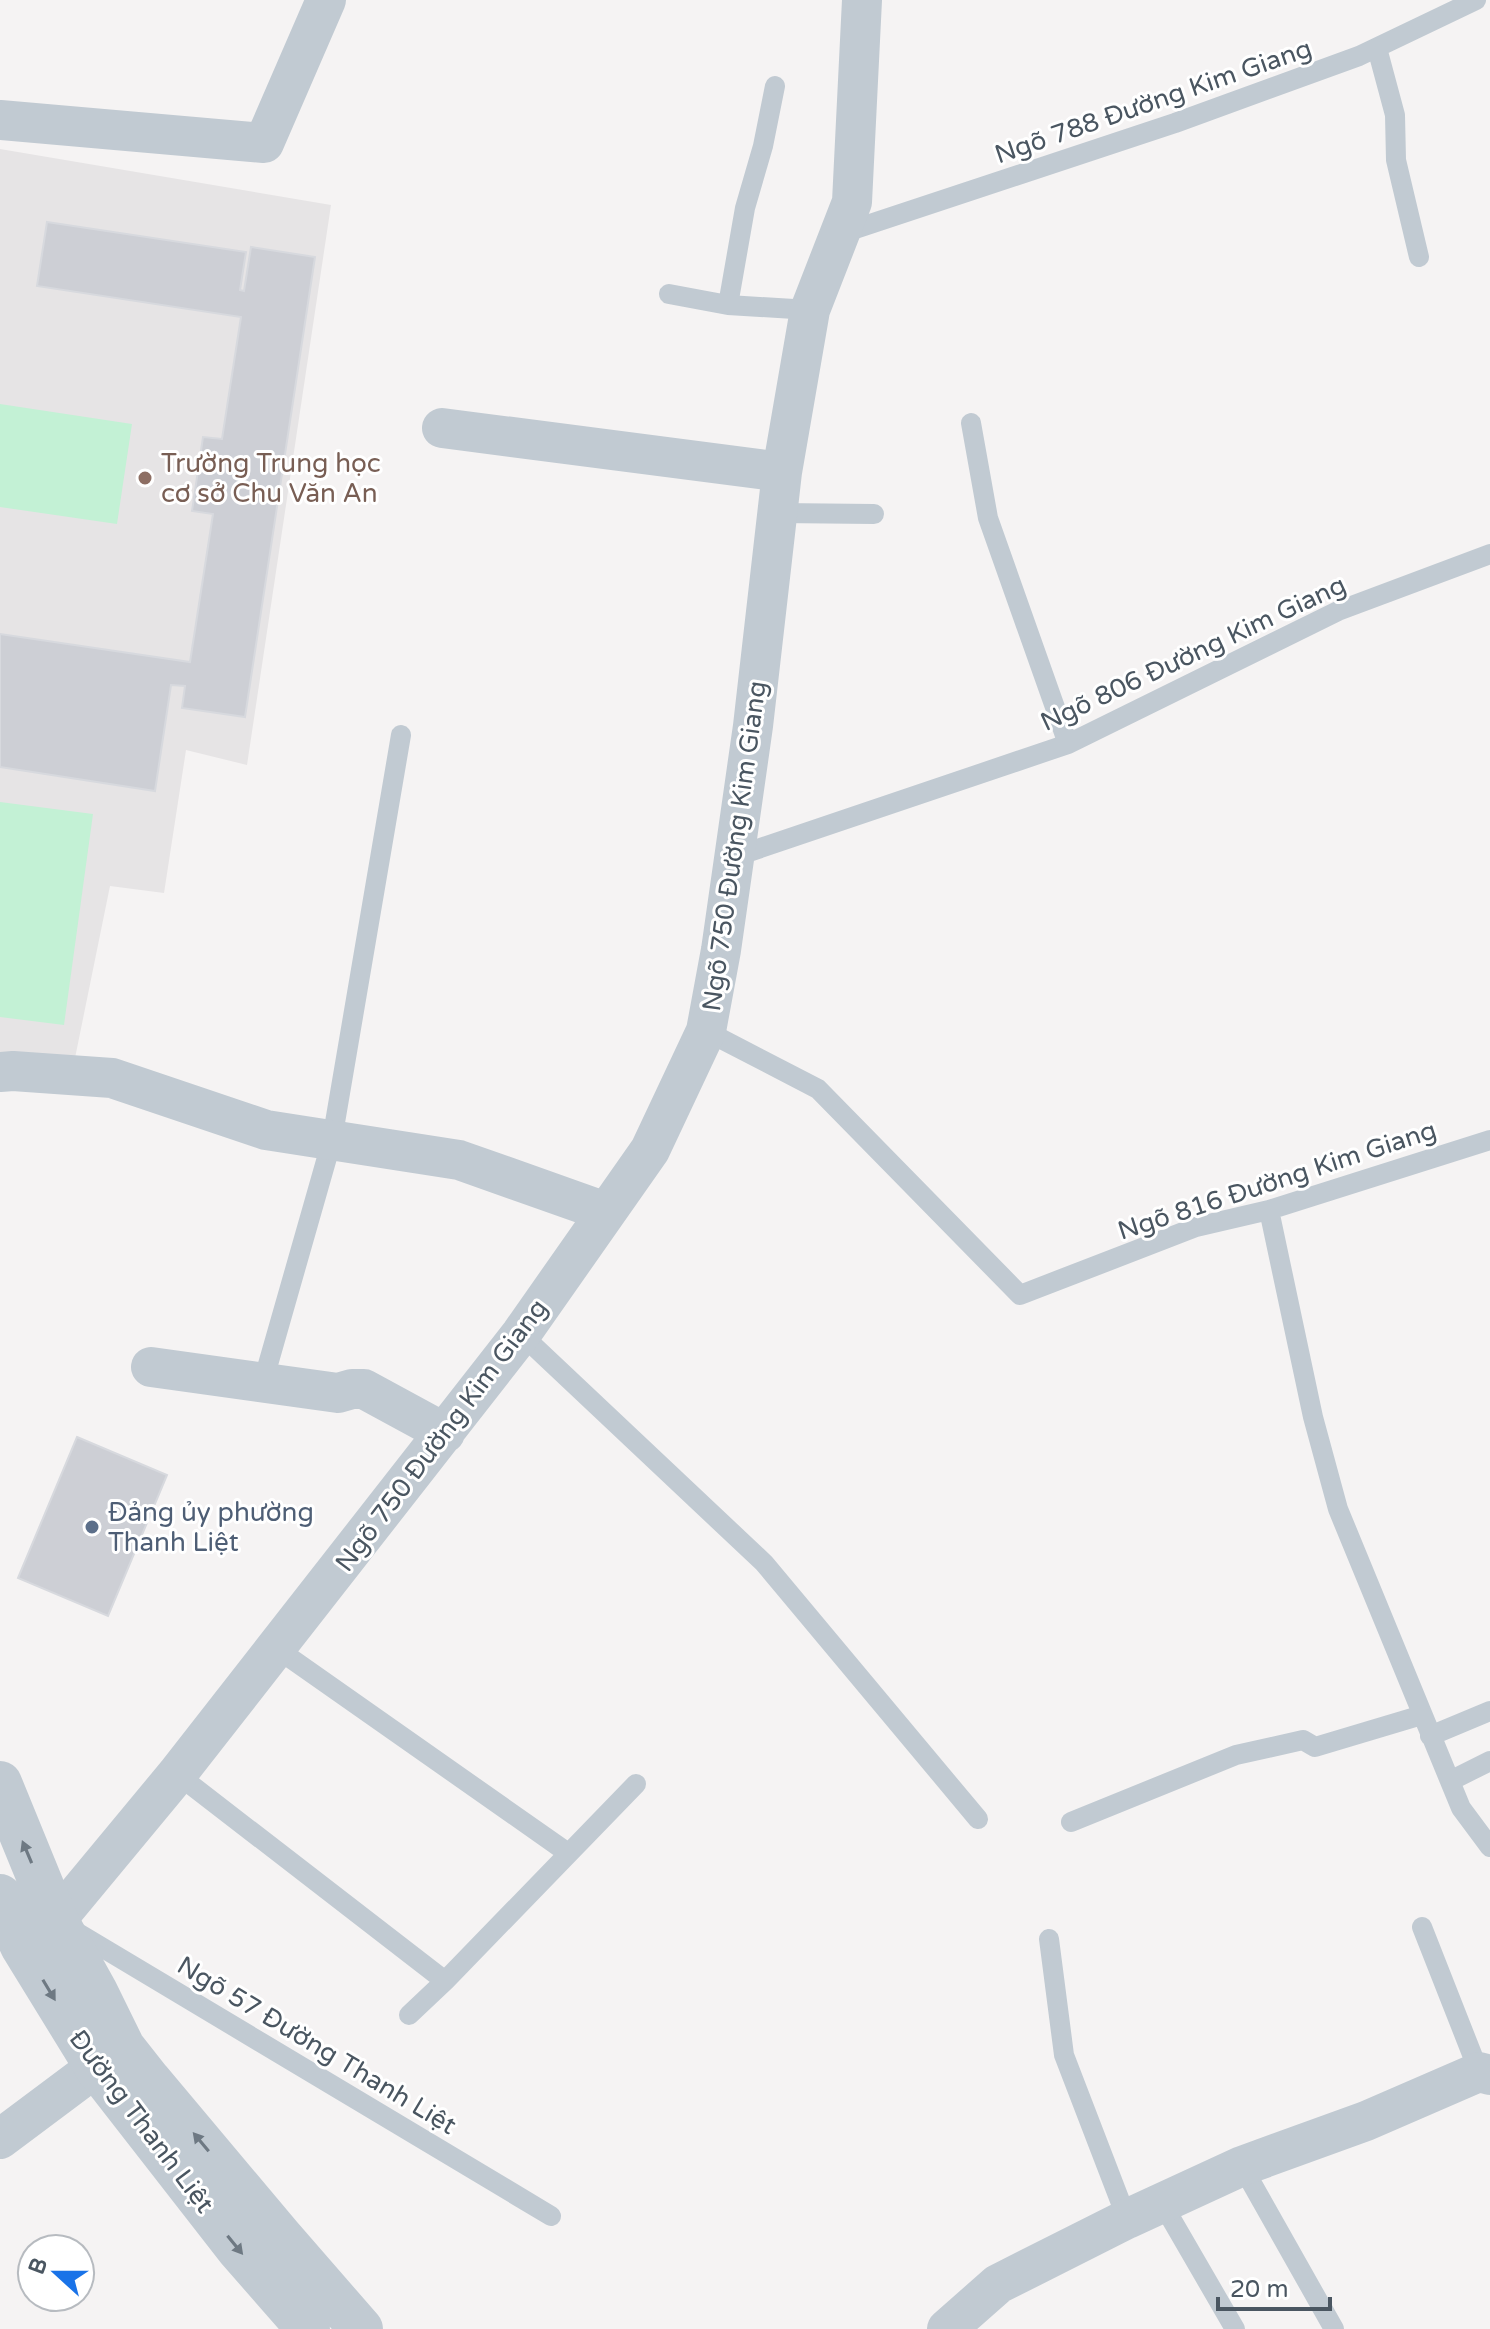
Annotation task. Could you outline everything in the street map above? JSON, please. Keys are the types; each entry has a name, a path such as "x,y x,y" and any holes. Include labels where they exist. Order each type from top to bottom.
{"street":[{"path":"0,120 264,143 326,0"},
{"name":"Ngõ 750 Đường Kim Giang","path":"39,1933 177,1774 521,1334 650,1150 706,1031 721,950 753,726 782,472 810,310 852,202 860,0"},
{"path":"442,428 782,472"},
{"path":"0,1072 112,1078 266,1130 459,1160 606,1212"},
{"path":"151,1367 338,1393 364,1389 445,1433"},
{"path":"0,1783 39,1933"},
{"name":"Đường Thanh Liệt","path":"0,1896 39,1933 110,2057 238,2249 308,2329"},
{"path":"0,2139 110,2057"},
{"name":"Đường Thanh Liệt","path":"110,2057 149,2080 361,2329"},
{"path":"947,2329 998,2284 1145,2211 1242,2166 1366,2121 1484,2073"}],"lane":[{"name":"Ngõ 788 Đường Kim Giang","path":"840,234 1175,123 1359,56 1476,0"},
{"path":"1377,48 1395,115 1396,160 1419,257"},
{"path":"728,305 745,208 763,146 775,86"},
{"path":"669,294 728,305 810,310"},
{"path":"971,423 988,518 1068,744"},
{"path":"778,513 874,514"},
{"name":"Ngõ 806 Đường Kim Giang","path":"734,857 1068,744 1338,611 1490,554"},
{"path":"263,1382 332,1140 401,735"},
{"name":"Ngõ 816 Đường Kim Giang","path":"706,1031 818,1089 1020,1295 1196,1227 1269,1210 1490,1140"},
{"path":"1269,1210 1313,1417 1338,1509 1461,1808 1490,1847"},
{"path":"521,1334 764,1563 978,1819"},
{"path":"276,1648 568,1853"},
{"path":"1430,1736 1490,1711"},
{"path":"1071,1822 1236,1755 1303,1740 1315,1747 1422,1715"},
{"path":"1450,1781 1490,1761"},
{"path":"177,1774 445,1981"},
{"path":"409,2015 636,1784"},
{"path":"1422,1927 1484,2073"},
{"name":"Ngõ 57 Đường Thanh Liệt","path":"39,1933 551,2216"},
{"path":"1049,1939 1064,2055 1145,2211 1235,2329"},
{"path":"1242,2166 1334,2329"}],"shaded area":[{"name":"Trường Trung học cơ sở Chu Văn An","path":"0,149 331,205 247,765 186,750 164,893 110,886 75,1058 0,1062"}],"green space":[{"path":"0,404 132,424 117,524 0,507"},
{"path":"0,802 93,814 64,1025 0,1017"}],"building":[{"path":"47,222 246,252 240,290 244,291 251,247 315,257 245,717 182,708 185,686 171,685 155,791 0,767 0,634 190,662 213,514 192,511 203,437 222,439 241,317 37,286"},
{"name":"Đảng ủy phường Thanh Liệt","path":"77,1437 167,1475 108,1616 18,1578"}],"place":[{"name":"Trường Trung học cơ sở Chu Văn An","path":"145,478"},
{"name":"Đảng ủy phường Thanh Liệt","path":"92,1527"}]}
